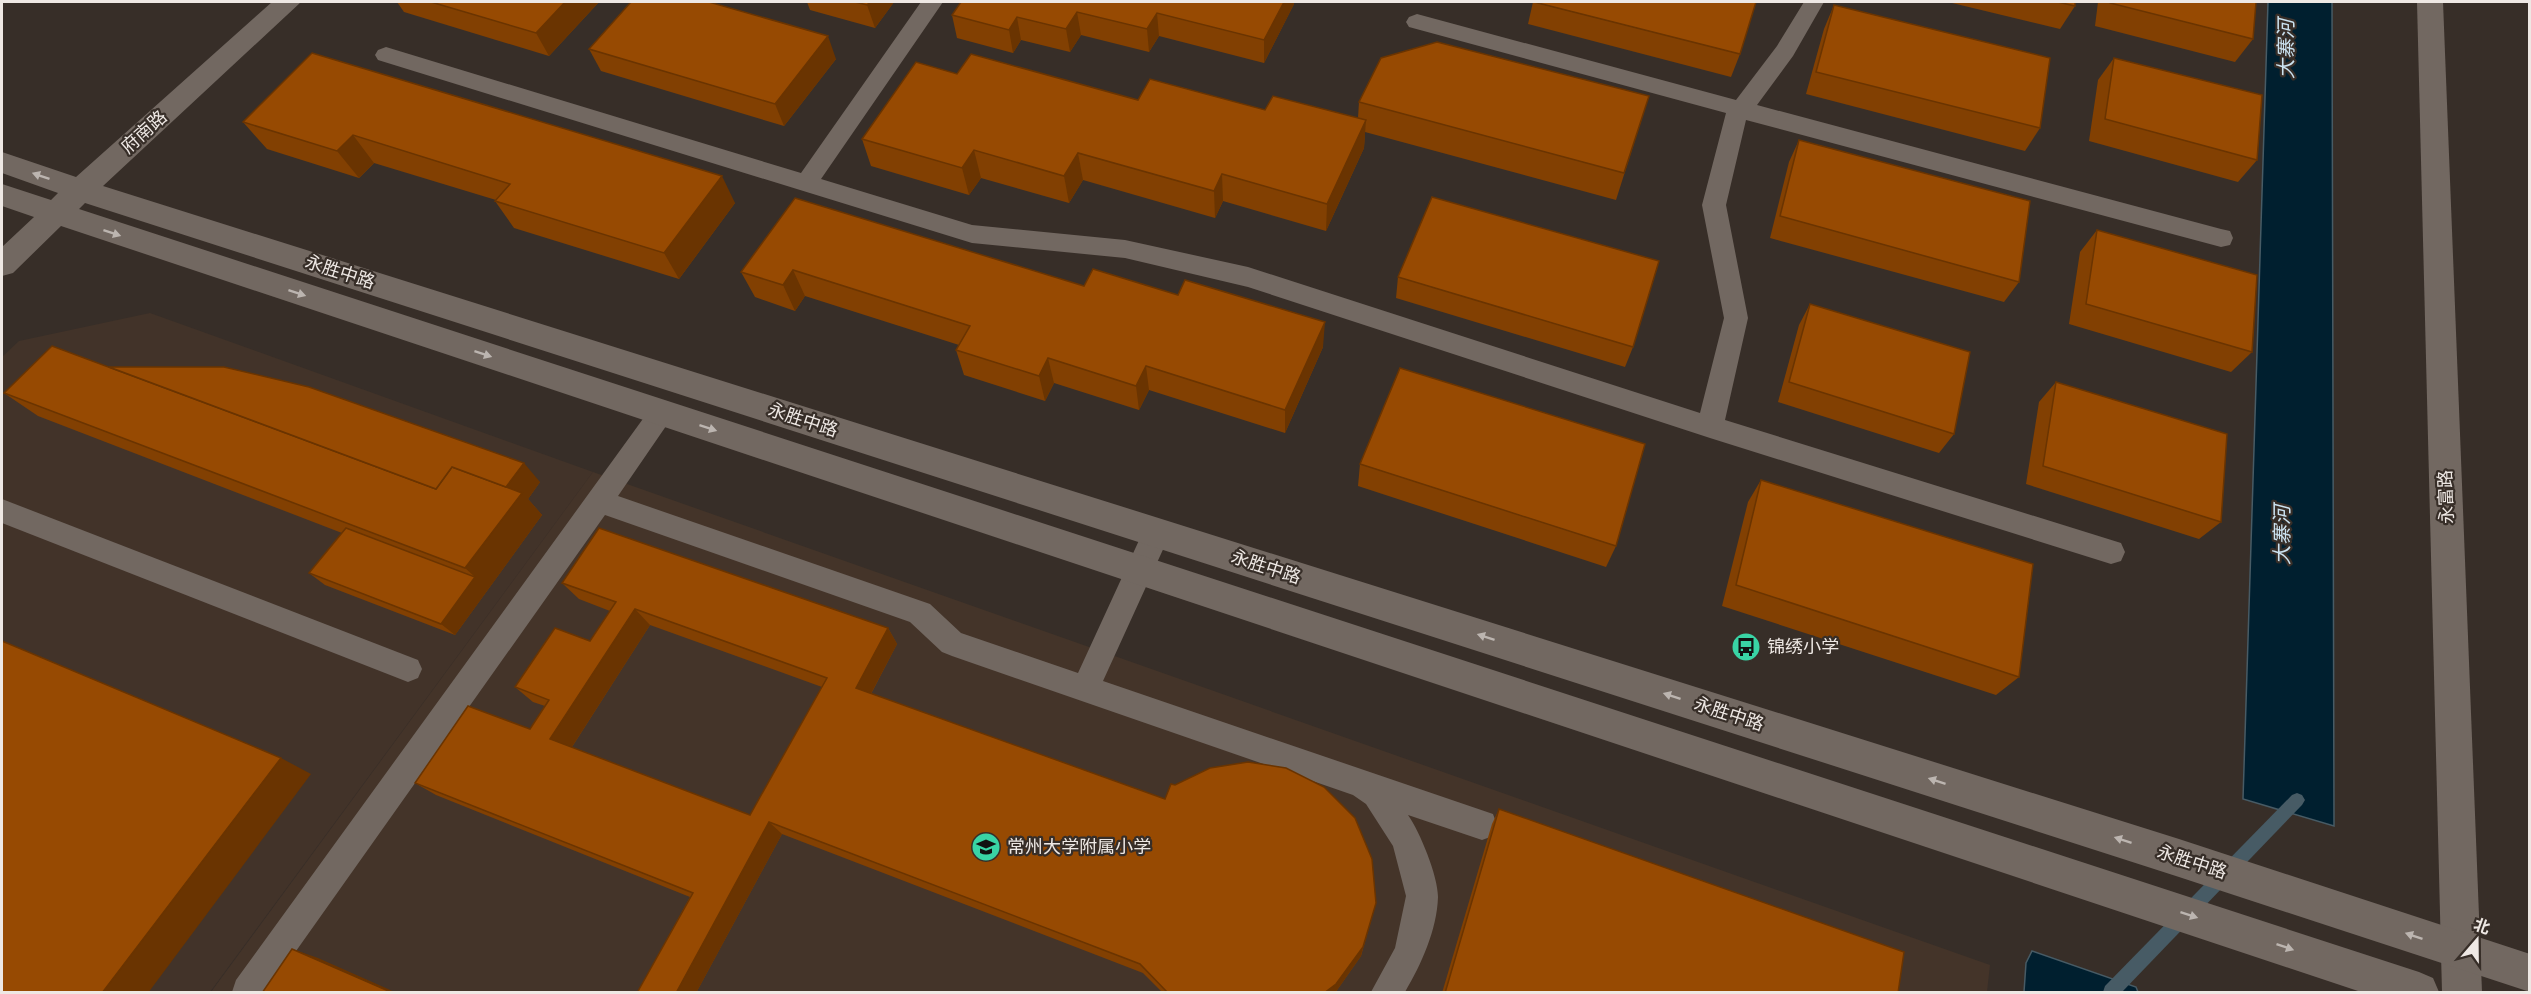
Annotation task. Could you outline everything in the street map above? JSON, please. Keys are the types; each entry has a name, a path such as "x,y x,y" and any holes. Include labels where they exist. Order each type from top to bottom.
{"street":[{"name":"府南路","path":"2,265 80,190 288,2"},
{"name":"永富路","path":"2430,2 2462,993"},
{"name":"永胜中路","path":"2,162 80,190 2179,858 2529,974"},
{"name":"永胜中路","path":"2,195 2419,993"}],"lane":[{"path":"806,183 932,2"},
{"path":"1710,428 1736,318 1714,205 1735,118 1785,51 1814,2"},
{"path":"1417,22 2221,238"},
{"path":"386,55 972,234 1125,249 1248,277 1710,428 2111,552"},
{"path":"248,993 662,413"},
{"path":"599,501 920,613 952,643 1482,825"},
{"path":"2,511 408,669"},
{"path":"1085,689 1156,532"},
{"path":"1348,780 1377,794 1407,840 1422,896 1410,954 1387,993"}],"shaded area":[{"path":"150,313 593,472 210,992 2,992 2,357 19,341"},
{"name":"常州大学附属小学","path":"593,472 1990,965 1987,992 211,992"}],"water":[{"path":"2268,2 2332,2 2334,826 2243,799"},
{"path":"2032,951 2136,987 2138,992 2024,992 2026,963"}],"building":[{"path":"431,2 565,2 536,33"},
{"path":"631,2 709,2 828,36 775,104 589,49"},
{"path":"961,2 1284,2 1264,40 1157,13 1147,29 1077,12 1066,29 1017,17 1009,30 952,15"},
{"path":"1534,2 1756,2 1740,54"},
{"path":"2058,2 2075,2 2075,6"},
{"path":"2256,2 2253,39 2110,3"},
{"path":"1834,5 2050,58 2040,128 1816,72"},
{"path":"1437,42 1649,96 1624,173 1359,102 1381,58"},
{"path":"312,53 722,176 664,253 495,201 510,184 353,135 337,151 243,122"},
{"path":"971,54 1138,100 1150,79 1265,110 1273,96 1366,120 1327,204 1222,174 1214,191 1078,153 1064,176 974,150 962,168 862,139 916,62 957,74"},
{"path":"2114,58 2262,95 2257,160 2105,119"},
{"path":"1799,140 2030,201 2019,282 1780,216"},
{"path":"1432,197 1659,261 1633,347 1398,277"},
{"path":"795,198 1084,286 1093,269 1178,295 1185,280 1325,322 1285,410 1146,366 1136,386 1048,358 1039,376 956,350 970,326 793,270 783,285 741,272"},
{"path":"2097,230 2257,275 2252,352 2086,304"},
{"path":"1810,304 1970,352 1954,434 1789,382"},
{"path":"52,346 436,489 452,467 522,493 465,568 4,393"},
{"path":"109,367 224,367 309,387 524,463 506,487 452,467 436,489"},
{"path":"1400,368 1645,444 1616,546 1360,464"},
{"path":"2056,382 2227,434 2221,522 2043,466"},
{"path":"1761,480 2033,564 2019,677 1736,585"},
{"path":"346,528 475,577 441,624 309,573"},
{"path":"599,528 888,628 856,688 1165,799 1171,784 1175,785 1210,768 1248,762 1286,768 1324,787 1355,818 1372,859 1376,903 1363,947 1336,984 1324,993 1168,993 1140,964 769,822 676,993 637,993 693,893 415,783 468,706 530,729 549,700 515,687 555,628 590,641 616,602 562,583","holes":["635,609 827,678 750,815 550,739"]},
{"path":"2,641 281,758 102,993 2,993"},
{"path":"1499,809 1904,952 1898,993 1445,993"},
{"path":"292,949 393,993 262,993"}],"waterway":[{"name":"大寨河","path":"2111,992 2297,800"}],"place":[{"name":"锦绣小学","path":"1746,647"},
{"name":"常州大学附属小学","path":"986,847"}]}
